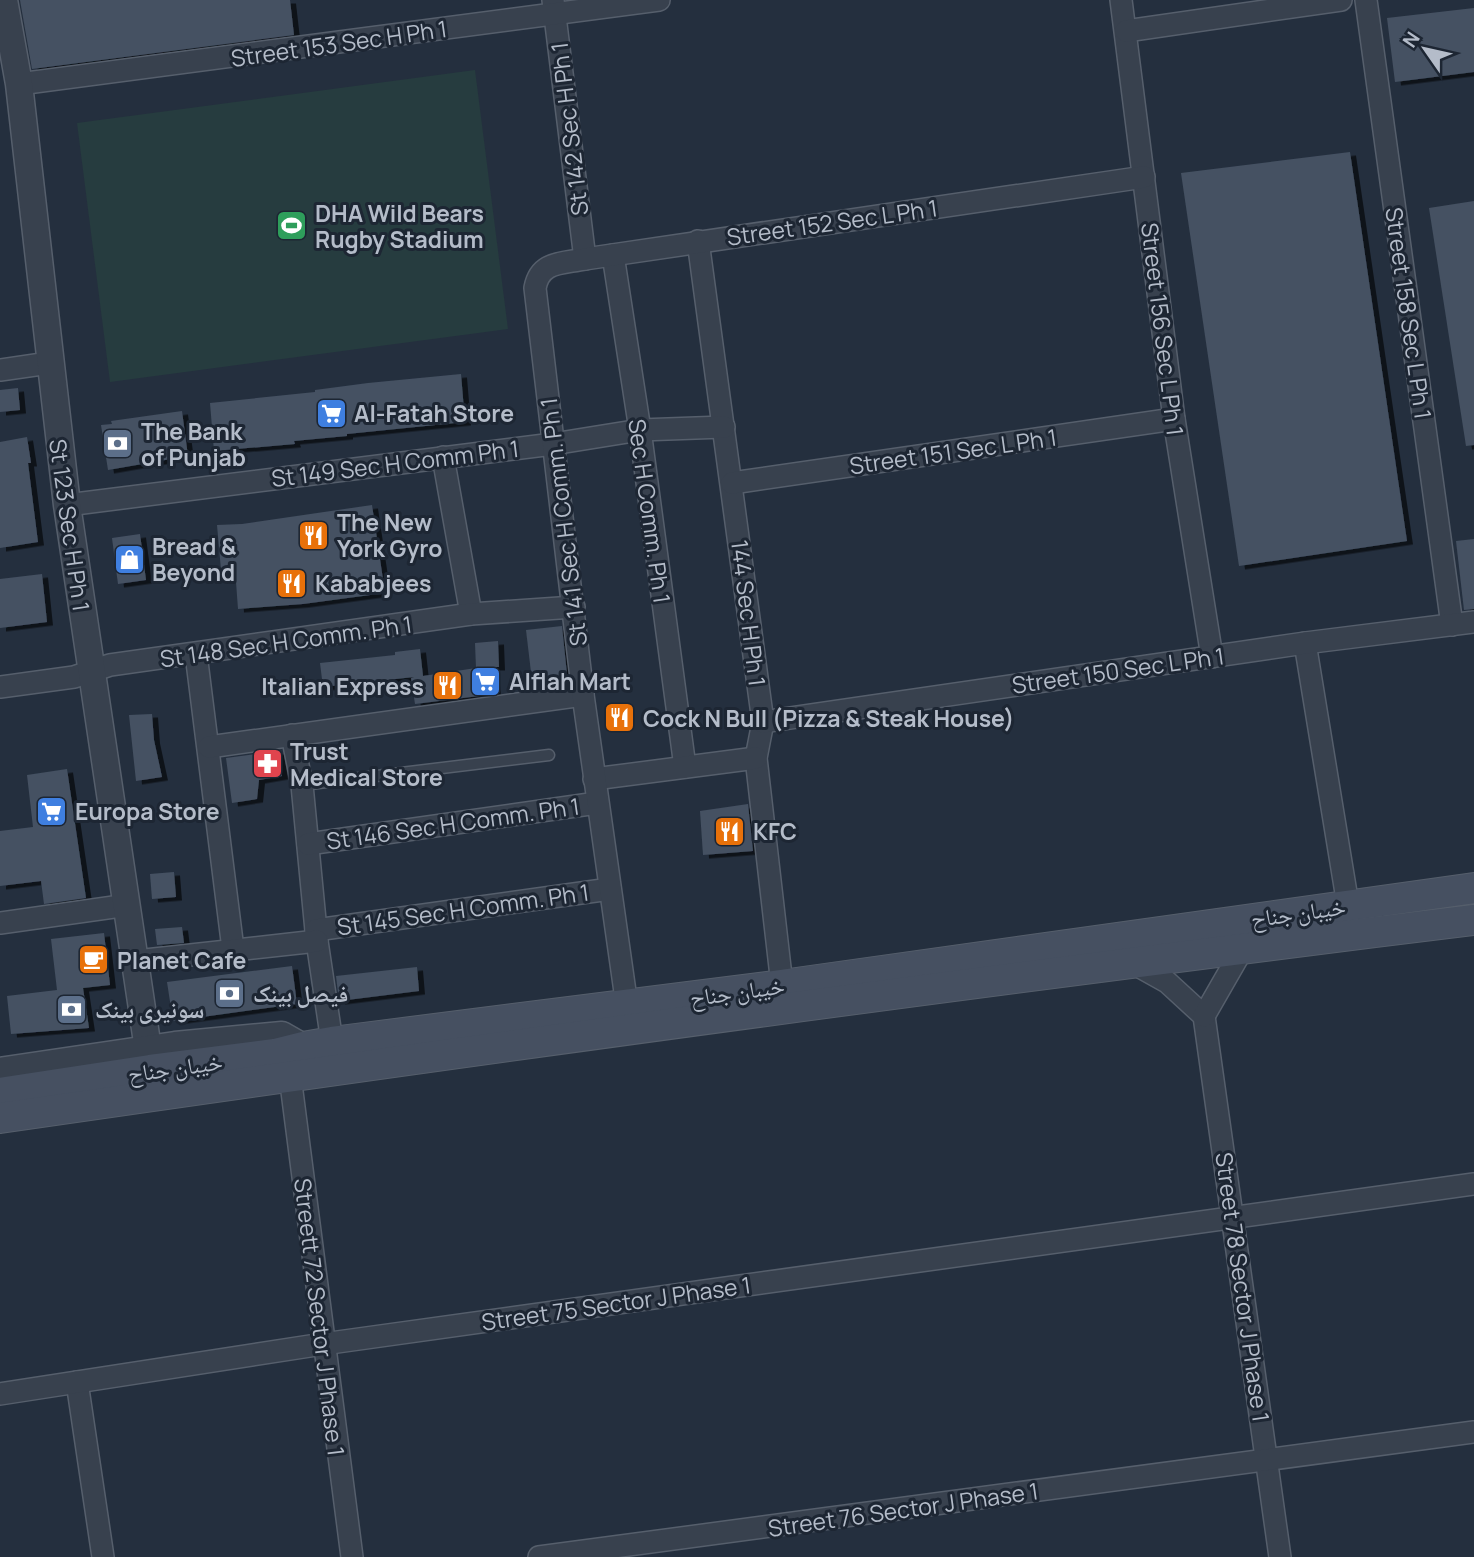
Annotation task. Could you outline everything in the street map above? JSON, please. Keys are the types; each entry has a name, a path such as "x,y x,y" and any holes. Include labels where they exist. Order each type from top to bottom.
{"main road":[{"name":"خیبان جناح","path":"0,1093 150,1070 275,1055 332,1042 627,1006 1474,888"},
{"name":"خیبان جناح","path":"0,1118 1133,962 1474,920"}],"street":[{"name":"St 123 Sec H Ph 1","path":"4,0 19,84 67,505 148,1049"},
{"name":"Street 153 Sec H Ph 1","path":"19,84 554,7 659,0"},
{"name":"Street 156 Sec L Ph 1","path":"1121,0 1174,419 1212,657"},
{"path":"1126,31 1341,0"},
{"name":"Street 158 Sec L Ph 1","path":"1366,0 1452,625"},
{"name":"St 142 Sec H Ph 1","path":"554,7 585,259"},
{"name":"Street 152 Sec L Ph 1","path":"535,288 537,277 545,268 585,259 1144,177"},
{"name":"144 Sec H Ph 1","path":"698,241 763,722 756,758 782,985"},
{"name":"Sec H Comm. Ph 1","path":"613,255 640,430 685,767"},
{"name":"St 141 Sec H Comm. Ph 1","path":"535,288 583,695 627,1006"},
{"path":"0,370 49,363"},
{"name":"Street 151 Sec L Ph 1","path":"732,483 1174,419"},
{"name":"St 149 Sec H Comm Ph 1","path":"67,505 640,430 724,426"},
{"path":"443,457 471,614"},
{"name":"St 148 Sec H Comm. Ph 1","path":"0,687 74,677 110,665 471,614 574,607"},
{"name":"Street 150 Sec L Ph 1","path":"763,722 1305,643 1474,622"},
{"path":"1305,643 1348,905"},
{"path":"196,654 233,949"},
{"path":"209,747 583,695"},
{"path":"292,735 302,785 317,936 332,1042"},
{"path":"594,779 756,758"},
{"name":"St 146 Sec H Comm. Ph 1","path":"308,844 597,803"},
{"name":"St 145 Sec H Comm. Ph 1","path":"136,961 233,949 610,889"},
{"path":"0,923 128,905"},
{"path":"1133,962 1167,982 1204,1016 1243,948"},
{"name":"Street 78 Sector J Phase 1","path":"1204,1016 1280,1557"},
{"path":"0,1071 148,1049 282,1035 303,1047"},
{"name":"Streett 72 Sector J Phase 1","path":"290,1076 352,1557"},
{"name":"Street 75 Sector J Phase 1","path":"0,1394 323,1344 1474,1184"},
{"path":"77,1382 103,1557"},
{"name":"Street 76 Sector J Phase 1","path":"539,1557 1474,1432"}],"lane":[{"path":"302,785 549,755"}],"green space":[{"name":"DHA Wild Bears Rugby Stadium","path":"475,70 508,329 110,382 77,123"}],"building":[{"path":"20,0 290,0 294,35 32,69"},
{"path":"1474,8 1474,72 1395,82 1387,18"},
{"path":"1350,152 1407,541 1239,566 1181,173"},
{"path":"1474,201 1474,445 1466,446 1429,208"},
{"path":"461,374 465,422 347,434 294,441 295,444 214,451 210,403"},
{"path":"18,388 20,410 0,412 0,390"},
{"path":"182,411 188,456 108,470 101,425 112,424 111,421"},
{"path":"27,437 38,542 0,548 0,442"},
{"path":"372,505 385,593 238,609 235,568 221,570 217,525 242,524"},
{"name":"Bread & Beyond","path":"140,534 146,580 118,584 112,538"},
{"path":"1474,539 1474,609 1464,610 1456,541"},
{"path":"42,574 47,622 0,628 0,579"},
{"path":"562,626 568,684 533,689 526,630"},
{"path":"498,641 499,667 493,667 495,694 415,704 411,678 414,677 323,687 320,663 395,655 395,652 420,649 423,676 476,668 475,643"},
{"path":"152,714 154,740 162,777 136,781 129,715"},
{"path":"278,751 282,776 259,780 257,799 232,803 226,758"},
{"path":"67,769 86,898 44,904 41,881 0,886 0,831 33,827 27,775"},
{"name":"KFC","path":"748,804 753,851 703,855 700,811"},
{"path":"174,872 176,897 152,899 150,874"},
{"path":"182,927 184,943 157,945 155,929"},
{"path":"104,933 110,985 83,988 89,1028 11,1034 7,996 57,990 51,939"},
{"path":"292,966 297,1004 173,1021 167,982"},
{"path":"417,967 419,991 339,1001 336,976"}],"place":[{"name":"DHA Wild Bears Rugby Stadium","path":"292,226"},
{"name":"Al-Fatah Store","path":"331,413"},
{"name":"The Bank of Punjab","path":"118,444"},
{"name":"The New York Gyro","path":"314,535"},
{"name":"Bread & Beyond","path":"129,559"},
{"name":"Kababjees","path":"292,583"},
{"name":"Alflah Mart","path":"486,681"},
{"name":"Italian Express","path":"447,686"},
{"name":"Cock N Bull (Pizza & Steak House)","path":"620,718"},
{"name":"Trust Medical Store","path":"267,764"},
{"name":"Europa Store","path":"52,811"},
{"name":"KFC","path":"730,831"},
{"name":"Planet Cafe","path":"94,960"},
{"name":"فیصل بینک","path":"230,993"},
{"name":"سونیری بینک","path":"72,1009"}]}
